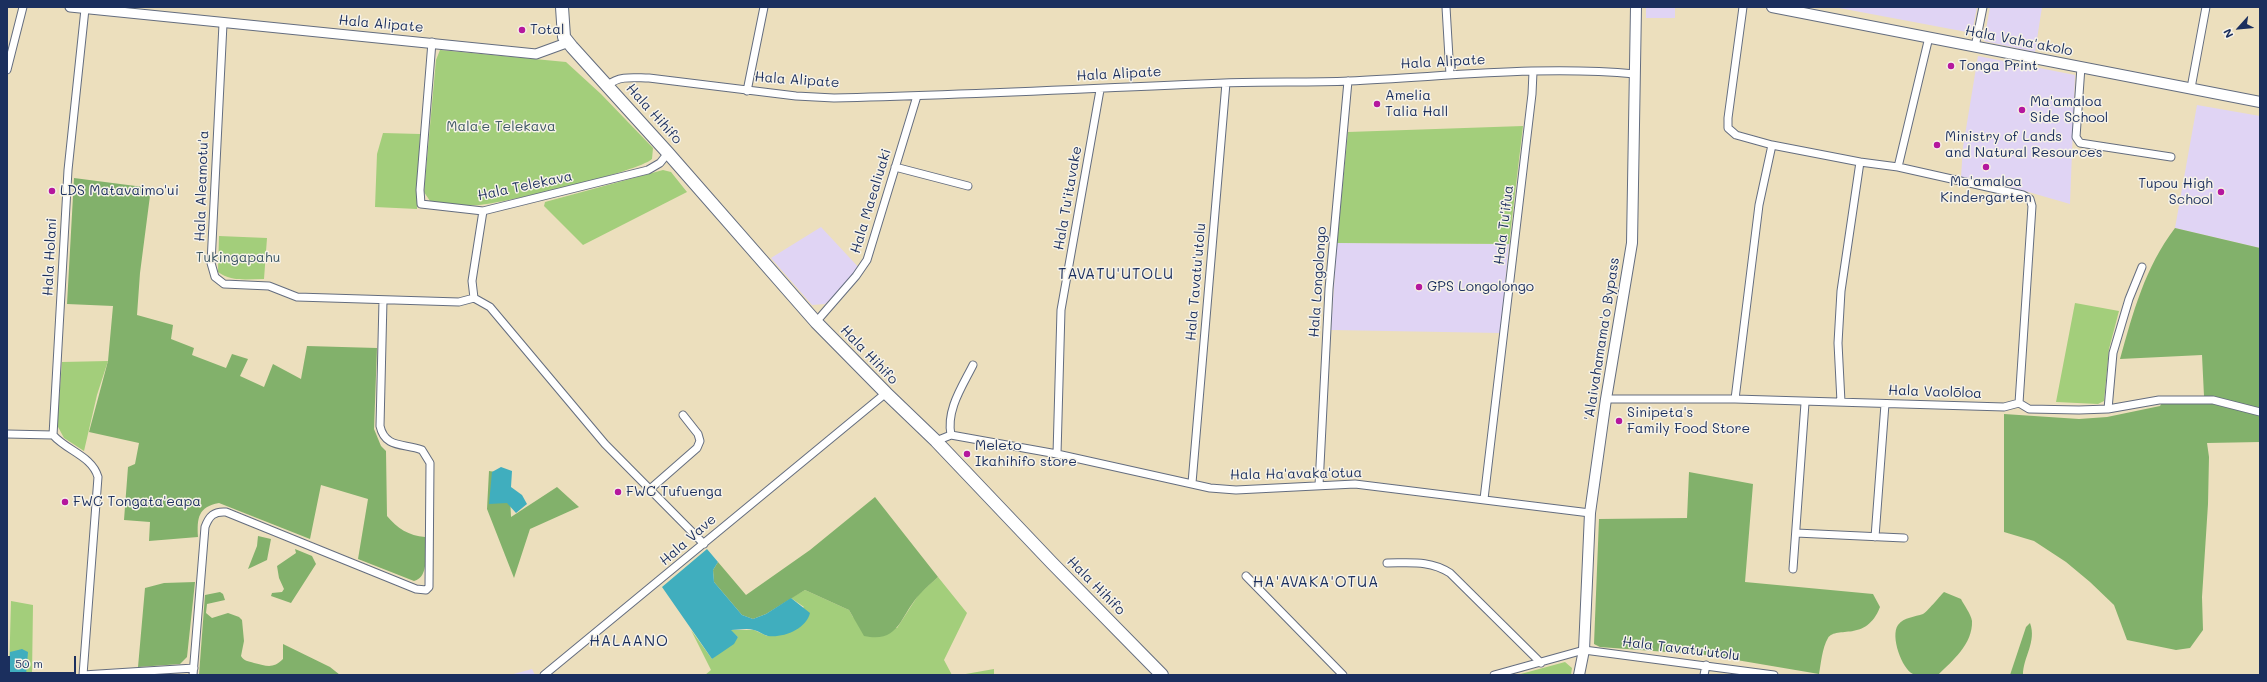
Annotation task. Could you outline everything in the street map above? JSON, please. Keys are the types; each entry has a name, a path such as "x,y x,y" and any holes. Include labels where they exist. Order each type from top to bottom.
{"main road":[{"path":"562,7 562,30 564,37 569,42"},
{"name":"'Alaivahamama'o Bypass","path":"1579,675 1584,650 1590,513 1606,399 1632,243 1636,7"},
{"name":"Hala Vaha'akolo","path":"1772,7 2260,102"},
{"name":"Hala Hihifo","path":"569,42 816,322 936,441 1052,563 1162,675"}],"street":[{"path":"7,70 23,7"},
{"name":"Hala Alipate","path":"70,7 223,24 432,42 536,54 569,42"},
{"path":"747,91 764,7"},
{"path":"1446,7 1450,75"},
{"path":"1743,7 1728,118 1728,128 1736,135 1772,145 1860,162 1898,167 2023,195 2030,198 2032,206 2019,403 2029,409 2108,409 2159,400 2213,400 2260,412"},
{"path":"1976,47 1983,7"},
{"path":"2191,88 2206,7"},
{"name":"Hala Holani","path":"53,435 68,170 85,8"},
{"name":"Hala Aleamotu'a","path":"223,24 211,263 215,277 224,284 269,286 297,297 459,302 474,298"},
{"path":"1898,167 1929,37"},
{"name":"Hala Telekava","path":"432,42 420,190 422,204 483,211 648,170 660,162 668,153"},
{"path":"2081,67 2076,137 2080,143 2171,157"},
{"name":"Hala Alipate","path":"608,85 614,80 625,78 649,78 747,91 834,98 1100,90 1226,82 1348,81 1450,75 1597,70 1635,74"},
{"name":"Hala Tu'ifua","path":"1484,499 1532,94 1532,72"},
{"name":"Hala Longolongo","path":"1319,485 1329,289 1348,81"},
{"name":"Hala Tavatu'utolu","path":"1192,483 1226,82"},
{"name":"Hala Tu'itavake","path":"1057,454 1061,310 1100,90"},
{"name":"Hala Maealiuaki","path":"816,322 856,276 867,260 917,96"},
{"path":"1735,399 1759,205 1772,145"},
{"path":"1841,402 1838,343 1841,291 1860,162"},
{"path":"895,167 968,186"},
{"path":"483,211 472,281 474,298 490,307 605,444 704,544"},
{"path":"2108,409 2114,353 2129,299 2142,267"},
{"path":"7,434 53,435 60,443 92,464 98,477 83,675 194,672 205,527 212,514 218,512 226,512 416,589 426,590 430,581 430,463 422,450 415,447 395,445 384,438 382,433 383,300"},
{"path":"936,441 951,435 949,425 954,405 973,365"},
{"name":"Hala Vave","path":"544,675 704,544 741,511 886,393"},
{"name":"Hala Vaolōloa","path":"1606,399 1735,399 1805,403 1841,402 2004,408 2019,403"},
{"path":"1793,569 1805,403"},
{"path":"1875,537 1885,404"},
{"path":"649,490 697,448 700,441 698,434 683,415"},
{"name":"Hala Ha'avaka'otua","path":"951,435 1057,454 1192,483 1236,490 1355,484 1590,513"},
{"path":"1796,533 1904,538"},
{"path":"1387,563 1422,562 1439,566 1444,569 1541,663"},
{"path":"1246,576 1342,675"},
{"path":"1494,675 1584,650"},
{"name":"Hala Tavatu'utolu","path":"1584,650 1774,675"},
{"path":"1704,675 1706,665"}],"shaded area":[{"path":"1646,7 1675,7 1675,18 1646,18"},
{"path":"1834,7 1977,7 1972,33"},
{"path":"1990,7 2042,7 2035,52 1984,41"},
{"name":"Ma'amaloa Side School","path":"1978,56 2075,75 2070,204 2025,191 1961,177 1963,147"},
{"name":"Tupou High School","path":"2197,105 2260,116 2260,248 2175,228"},
{"path":"821,227 861,270 825,304 812,305 771,258"},
{"name":"GPS Longolongo","path":"1337,243 1509,244 1500,333 1331,330"},
{"path":"532,669 535,675 510,675"}],"green space":[{"name":"Mala'e Telekava","path":"440,50 566,62 601,94 653,148 652,159 642,165 598,179 493,203 461,205 430,201 424,192 436,60"},
{"path":"1523,126 1509,244 1337,243 1348,132"},
{"name":"Mala'e Telekava","path":"383,133 420,134 417,209 375,207 377,154"},
{"path":"663,170 671,172 687,192 583,245 544,206 545,202"},
{"path":"74,178 151,188 140,273 137,315 173,325 171,339 194,348 192,355 226,368 232,354 248,359 240,376 264,387 273,364 301,379 307,346 377,348 374,429 381,446 386,451 387,516 404,531 425,537 426,563 425,569 419,579 414,581 358,559 368,499 321,485 310,539 219,503 207,507 200,514 198,537 149,541 150,522 124,520 128,467 135,464 139,443 89,432 108,361 113,306 67,304"},
{"path":"2175,228 2260,248 2260,442 2207,443 2209,457 2208,504 2202,597 2203,630 2190,648 2176,650 2127,640 2114,605 2090,582 2066,562 2034,541 2004,532 2004,414 2079,419 2107,417 2160,406 2166,396 2204,396 2202,355 2120,359 2135,308 2148,274"},
{"name":"Tukingapahu","path":"219,236 267,238 264,279 234,279 218,272"},
{"path":"2075,303 2119,311 2109,349 2104,401 2098,404 2056,402"},
{"path":"108,361 97,395 84,451 64,438 57,425 62,362"},
{"path":"489,471 509,474 511,517 557,487 579,507 530,529 514,578 487,509"},
{"path":"1689,472 1753,484 1745,582 1873,594 1880,607 1874,618 1860,629 1832,634 1828,638 1823,651 1819,674 1707,655 1600,647 1594,644 1599,519 1687,518"},
{"path":"875,497 938,577 913,602 898,626 885,636 864,636 849,610 805,590 766,614 753,619 742,615 714,582 713,570 718,562 746,595 810,550"},
{"path":"258,536 271,539 267,560 248,569 257,546"},
{"path":"295,549 312,556 316,564 291,603 271,596 272,593 282,592 284,589 279,578 277,566 296,553"},
{"path":"938,577 967,613 944,660 952,675 705,675 711,670 691,630 712,659 738,637 730,630 754,630 767,636 804,607 791,598 805,590 849,610 853,617 897,628 919,594"},
{"path":"195,582 187,657 180,664 138,667 145,588 164,583"},
{"path":"220,592 223,594 225,600 207,604 206,613 212,618 228,613 239,617 242,620 244,641 241,656 243,659 266,666 276,664 283,659 283,644 330,667 340,675 199,675 205,595"},
{"path":"1944,592 1961,599 1969,613 1972,621 1969,637 1961,651 1938,675 1922,676 1913,674 1905,666 1898,652 1895,637 1896,630 1900,622 1903,620 1925,613"},
{"path":"11,601 33,605 32,675 9,675"},
{"path":"2030,623 2032,637 2023,675 2010,675 2026,627"},
{"path":"1565,662 1572,668 1571,675 1517,675"},
{"path":"994,669 994,675 960,675"}],"water":[{"path":"501,467 512,471 511,487 522,495 527,504 516,513 507,503 489,504 492,472"},
{"path":"707,549 718,562 713,570 714,582 742,615 753,619 766,614 791,598 810,613 808,619 799,628 781,636 768,636 751,629 731,630 738,637 734,644 712,659 662,587"},
{"path":"22,649 28,652 26,675 9,675 10,652"}],"place":[{"name":"Total","path":"522,30"},
{"name":"Tonga Print","path":"1951,66"},
{"name":"Amelia Talia Hall","path":"1377,104"},
{"name":"Ma'amaloa Side School","path":"2022,110"},
{"name":"Ministry of Lands and Natural Resources","path":"1937,145"},
{"name":"Ma'amaloa Kindergarten","path":"1986,167"},
{"name":"LDS Matavaimo'ui","path":"52,191"},
{"name":"Tupou High School","path":"2221,192"},
{"name":"GPS Longolongo","path":"1419,287"},
{"name":"Sinipeta's Family Food Store","path":"1619,421"},
{"name":"Meleto Ikahihifo store","path":"967,454"},
{"name":"FWC Tufuenga","path":"618,492"},
{"name":"FWC Tongata'eapa","path":"65,502"}],"district":[{"name":"TAVATU'UTOLU","path":"1116,274"},
{"name":"HA'AVAKA'OTUA","path":"1316,582"},
{"name":"HALAANO","path":"629,641"}]}
